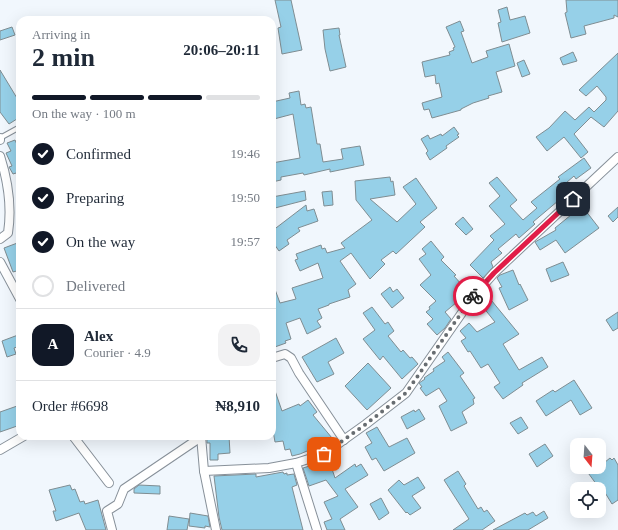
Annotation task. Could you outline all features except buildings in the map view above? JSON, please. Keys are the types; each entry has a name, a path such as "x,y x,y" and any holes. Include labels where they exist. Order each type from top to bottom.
{"street":[{"path":"0,156 8,181 10,220 8,233 0,239"},
{"path":"204,471 269,468 296,463 324,454 406,393 473,297 494,273 618,157"},
{"path":"0,262 16,292"},
{"path":"276,357 284,354 291,358 299,373 344,440"},
{"path":"0,450 17,440"},
{"path":"76,440 109,483"},
{"path":"112,530 107,511 118,504 124,489 195,440"},
{"path":"201,440 204,471 216,530"},
{"path":"296,463 317,530"}],"lane":[{"path":"0,139 16,129"}],"way so far":[{"path":"324,454 406,393 473,296"}],"route":[{"path":"473,296 527,240 573,199"}]}
